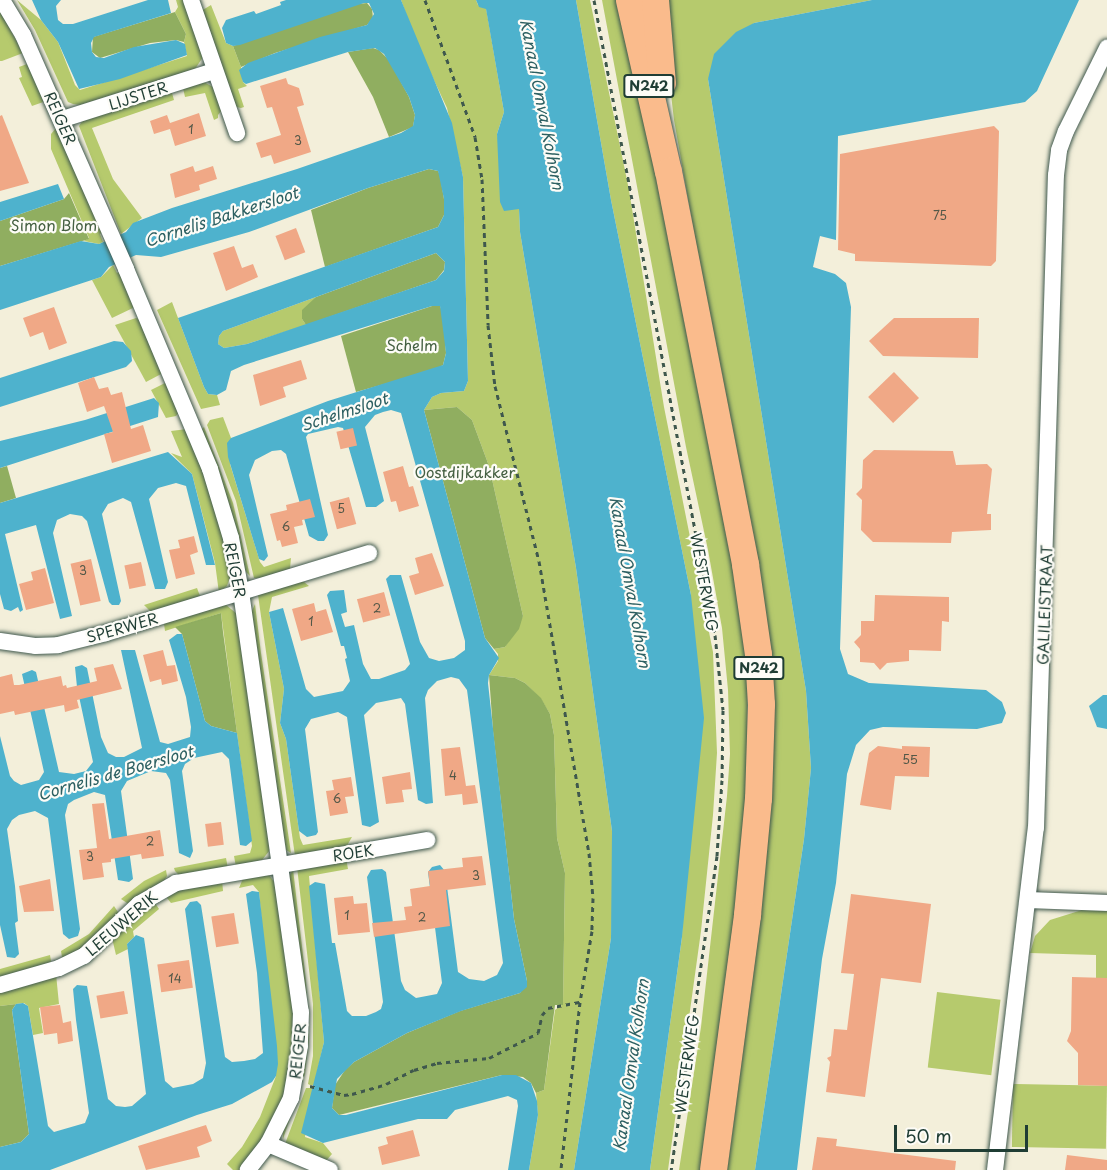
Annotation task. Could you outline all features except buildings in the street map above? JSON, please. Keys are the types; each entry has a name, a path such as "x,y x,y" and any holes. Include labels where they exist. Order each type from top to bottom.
{"main road":[{"name":"N242","path":"629,0 668,171 749,582 761,704 758,798 747,915 713,1170"},
{"name":"N242","path":"655,0 668,171"}],"street":[{"name":"REIGER","path":"2,0 23,34 63,119 210,469 231,538 241,592 301,1012 300,1046 291,1098 268,1144 248,1170"},
{"path":"191,0 237,133"},
{"name":"GALILEISTRAAT","path":"995,1170 1036,828 1056,175 1059,150 1100,80 1107,48"},
{"name":"LIJSTER","path":"63,119 214,71"},
{"name":"SPERWER","path":"0,641 35,646 58,645 369,553"},
{"name":"ROEK","path":"279,864 427,840"},
{"name":"LEEUWERIK","path":"0,985 59,968 84,956 133,909 168,886 279,864"},
{"path":"1029,900 1107,903"},
{"path":"268,1144 330,1170"}],"path":[{"path":"425,0 475,136 482,179 488,325 495,386 539,561 589,853 593,898 592,931 580,1002 561,1170"},
{"name":"WESTERWEG","path":"594,0 715,635 723,710 722,780 717,856 670,1170"},
{"path":"310,1086 336,1094 352,1094 386,1084 414,1070 437,1063 489,1058 538,1033 542,1015 548,1008 580,1002"}],"green space":[{"path":"17,0 41,20 58,42 75,85 80,90 187,56 184,42 186,34 175,12 178,7 176,0 187,0 203,57 195,69 80,105 73,104 68,102 35,30"},
{"path":"401,0 476,0 478,5 486,8 504,112 497,134 514,207 519,208 520,232 576,568 612,831 614,879 611,938 574,1170 529,1170 538,1115 536,1093 544,1090 555,1010 563,1004 565,873 557,838 554,735 550,714 541,699 525,683 515,678 489,675 498,661 498,654 494,649 505,647 523,616 489,466 472,420 457,407 424,410 432,397 441,393 464,391 468,381 463,177 447,108 417,44"},
{"path":"576,0 590,0 629,190 664,407 713,652 717,753 713,815 701,931 668,1170 650,1170 682,937 691,595 611,200"},
{"path":"602,0 621,0 723,504 748,668 746,828 702,1170 679,1170 701,1027 727,796 730,754 728,690 722,628 708,550 686,447"},
{"path":"660,0 872,0 754,23 708,79 806,691 811,768 804,839 755,1170 723,1170 768,802 700,266 674,120"},
{"path":"367,3 372,9 373,18 367,25 275,53 241,67 233,46 357,4"},
{"path":"211,5 226,43 233,46 241,67 243,82 247,86 238,89 244,107 241,108 232,106 201,11"},
{"path":"0,11 23,53 2,61 0,61"},
{"path":"175,12 186,34 184,42 176,40 150,43 100,58 92,52 93,37"},
{"path":"373,48 379,50 389,60 409,97 415,115 413,127 389,137 373,97 348,52"},
{"path":"27,64 46,101 32,106 19,78 22,77 19,67"},
{"path":"202,81 213,87 222,110 218,118 214,120 205,93 185,97 183,88"},
{"path":"172,93 174,100 92,128 113,179 142,218 121,234 79,126 83,120"},
{"path":"57,127 103,232 100,234 103,242 99,244 84,241 89,238 51,149 51,134"},
{"path":"429,169 438,171 440,175 444,199 444,215 438,227 325,267 311,210 368,188"},
{"name":"Simon Blom","path":"69,193 89,239 0,266 0,221 64,199"},
{"path":"436,253 445,262 444,270 436,280 306,325 302,319 302,310 316,297"},
{"path":"113,265 117,273 119,272 135,307 112,318 92,280 101,277"},
{"path":"316,297 302,319 306,325 247,344 224,348 218,344 219,336 223,331"},
{"path":"172,302 204,387 208,394 217,395 220,405 201,409 157,310"},
{"name":"Schelm","path":"432,306 440,306 443,314 446,353 443,365 435,370 356,392 341,336"},
{"path":"136,318 141,320 163,373 146,382 115,325"},
{"path":"167,382 180,411 176,416 166,418 151,390"},
{"name":"Oostdijkakker","path":"457,407 472,420 489,466 523,616 519,629 505,647 494,649 485,638 424,410"},
{"path":"223,417 231,438 230,464 260,562 264,567 291,558 290,569 262,578 254,578 236,501 207,425 210,420"},
{"path":"204,427 233,503 250,576 245,571 201,430"},
{"path":"187,429 205,476 225,544 231,574 227,586 219,593 215,563 192,474 171,453 182,457 171,431"},
{"path":"7,466 16,498 0,503 0,468"},
{"path":"299,578 309,586 272,597 269,612 284,689 280,723 286,739 300,838 303,845 352,837 345,849 295,856 258,595"},
{"path":"197,588 200,596 152,613 144,605"},
{"path":"225,604 237,614 270,850 262,860 236,867 234,856 250,853 252,846 221,613 165,631 164,624 167,620"},
{"path":"255,604 291,853 286,850 251,613"},
{"path":"221,613 237,733 211,726 205,721 182,634 175,627"},
{"path":"489,675 515,678 525,683 541,698 550,714 554,735 557,838 565,873 563,1005 555,1005 544,1090 536,1093 531,1083 523,1077 502,1075 339,1115 332,1108 335,1085 345,1070 354,1062 407,1033 460,1011 520,993 527,981 514,919"},
{"path":"226,858 228,869 181,877 174,868"},
{"path":"346,858 348,869 309,876 324,1042 314,1085 310,1085 308,1084 313,1056 313,1004 297,867"},
{"path":"293,869 306,981 309,1038 305,1074 283,1139 283,1130 298,1092 289,877"},
{"path":"166,870 167,876 163,883 130,905 121,899 144,881"},
{"path":"269,875 275,883 293,1009 294,1038 282,1102 263,1141 241,1170 233,1170 227,1164 242,1147 260,1117 276,1076 259,892 253,885 239,888 244,876"},
{"path":"222,880 223,891 171,903 167,898 169,891"},
{"path":"153,900 159,909 133,931 134,937 127,944 128,949 116,955 112,938"},
{"path":"114,906 120,915 96,941 66,960 62,957 61,951 89,934"},
{"path":"1082,910 1107,910 1107,978 1096,978 1096,955 1030,953 1035,936 1050,920"},
{"path":"50,955 51,961 48,967 0,980 0,969"},
{"path":"56,974 59,1004 39,1008 43,1033 33,1035 28,1006 24,1003 0,1006 0,990"},
{"path":"937,992 1001,1000 991,1075 928,1067"},
{"path":"16,1004 12,1010 29,1134 21,1142 0,1147 0,1006"},
{"path":"1013,1084 1107,1086 1106,1149 1012,1147"},
{"path":"306,1088 313,1088 305,1137 323,1143 332,1154 325,1162 285,1144"}],"water":[{"path":"32,0 61,0 56,6 58,20 63,24 73,24 148,0 168,0 171,13 94,37 91,43 92,52 96,57 104,58 134,47 176,40 185,44 187,55 120,79 79,89 58,42 41,20"},
{"path":"286,0 401,0 452,123 463,177 468,381 464,391 441,393 432,397 424,410 485,638 499,658 489,675 488,683 514,919 527,981 527,987 520,993 461,1011 407,1033 354,1062 337,1079 332,1108 339,1115 346,1115 502,1075 516,1075 531,1083 537,1101 538,1115 529,1170 508,1170 518,1106 517,1100 508,1096 455,1110 447,1119 418,1119 323,1143 301,1133 324,1042 309,886 315,882 325,884 332,943 335,943 347,1011 352,1016 366,1016 376,1012 381,1009 383,1002 367,877 371,870 382,869 386,872 401,981 405,990 416,998 437,994 442,983 428,872 432,867 440,865 445,871 458,972 469,979 484,981 497,975 503,963 467,690 459,679 451,677 437,681 428,690 425,698 433,803 426,804 418,800 405,704 401,698 376,703 364,715 379,822 370,827 362,825 347,717 338,712 311,719 305,729 318,832 316,835 307,837 299,831 286,739 280,723 284,689 269,612 283,608 306,689 314,697 343,691 350,681 344,646 341,646 327,595 330,591 344,590 347,612 341,614 345,627 354,625 363,664 371,679 379,679 405,670 410,664 386,579 390,575 401,575 420,642 429,658 439,661 454,658 465,650 465,641 401,413 391,410 375,415 365,427 384,501 376,507 366,507 343,428 338,427 308,434 306,437 328,535 324,541 318,541 309,536 286,454 281,450 272,451 255,460 249,475 268,556 264,561 259,559 228,457 227,443 231,438 328,401 443,365 446,353 440,306 432,306 244,365 231,371 226,390 217,395 208,394 204,387 178,318 438,227 444,215 444,199 438,171 429,169 368,188 249,232 161,257 136,255 109,267 101,277 0,310 0,266 81,241 99,244 126,232 133,223 172,208 297,169 401,133 413,126 415,115 409,97 384,54 375,48 348,52 246,84 243,82 239,70 248,63 320,37 367,25 374,14 369,3 364,3 240,45 233,46 226,43 222,28 226,20 254,11 256,14 281,5 280,2","holes":["436,253 445,262 444,271 436,280 247,344 224,348 218,344 219,336 223,331"]},
{"name":"Kanaal Omval Kolhorn","path":"476,0 576,0 611,200 691,595 704,718 682,937 650,1170 574,1170 611,938 612,831 576,568 520,232 519,209 504,211 500,202 497,134 504,112 486,9 479,7"},
{"path":"872,0 1079,0 1037,91 1025,102 838,136 836,240 820,236 813,267 835,274 846,283 851,307 840,649 848,674 869,683 986,690 1002,702 1006,713 1002,723 977,729 883,727 870,730 856,745 847,774 836,883 822,959 797,1170 755,1170 804,839 811,768 806,691 708,79 714,54 736,32 754,23"},
{"path":"58,184 64,199 0,221 0,202"},
{"path":"114,341 123,342 131,351 132,361 126,367 0,407 0,378"},
{"path":"154,398 159,403 158,417 0,468 0,441 85,420"},
{"path":"168,452 192,474 215,565 206,565 186,486 176,483 158,488 149,499 168,582 165,589 155,589 131,502 123,498 108,504 102,514 121,601 119,605 112,605 109,602 87,521 82,516 70,514 57,520 53,533 72,616 60,619 36,525 5,534 23,610 20,612 18,607 11,611 4,609 0,594 0,503"},
{"name":"Cornelis de Boersloot","path":"177,634 182,634 205,721 211,726 237,733 252,841 246,846 240,845 229,759 222,752 194,758 185,764 182,771 193,851 190,858 179,853 170,780 166,773 151,771 127,781 121,791 133,879 129,882 118,880 105,795 94,792 74,800 68,804 65,815 80,929 78,936 69,939 63,934 48,818 35,811 19,815 12,820 7,829 15,886 18,921 15,923 19,954 15,958 7,957 0,925 0,736 10,776 14,781 21,785 39,780 44,772 22,674 32,670 36,672 59,772 74,774 86,771 93,762 75,667 82,665 87,668 101,737 108,753 116,757 124,757 142,748 121,650 135,650 160,742 168,744 190,737 191,727 186,697 169,640"},
{"path":"1103,695 1107,695 1107,729 1097,727 1089,706"},
{"path":"252,891 259,892 277,1046 278,1064 276,1076 272,1082 232,1104 50,1170 0,1170 0,1147 21,1142 29,1134 12,1010 16,1004 23,1003 28,1006 48,1126 54,1132 85,1123 89,1113 73,989 77,985 87,986 108,1099 116,1106 125,1107 132,1106 146,1094 127,944 136,935 144,938 165,1081 173,1088 193,1084 203,1078 206,1063 185,909 190,902 197,901 201,905 225,1057 232,1062 244,1061 255,1059 263,1053 257,973 246,894"}],"water label":[{"name":"Cornelis Bakkersloot","path":"221,216"},
{"name":"Schelmsloot","path":"344,411"}]}
